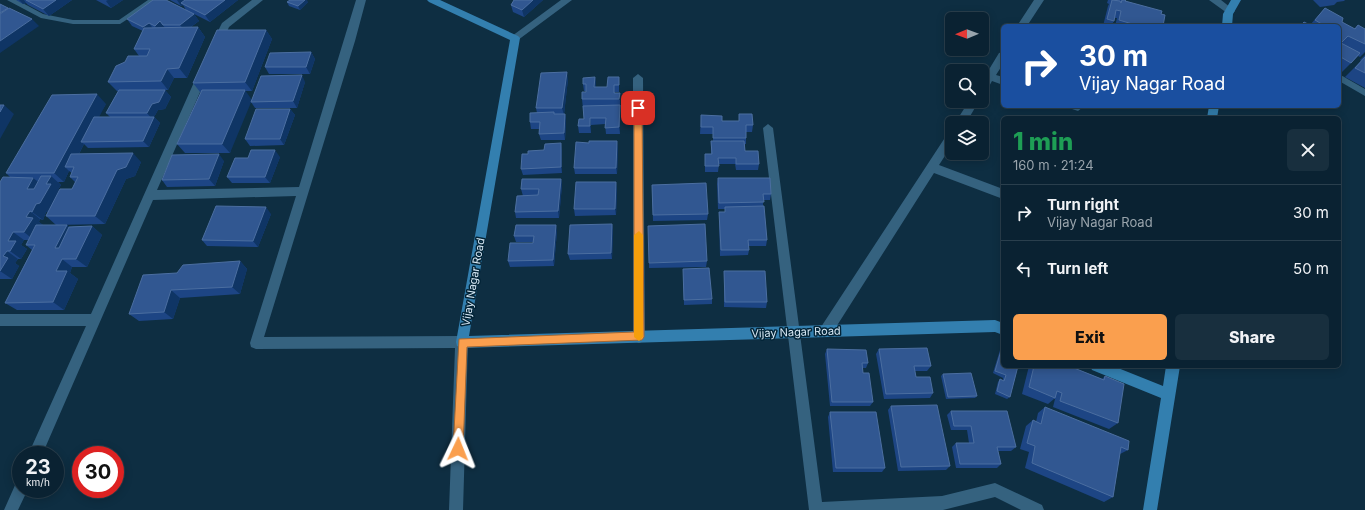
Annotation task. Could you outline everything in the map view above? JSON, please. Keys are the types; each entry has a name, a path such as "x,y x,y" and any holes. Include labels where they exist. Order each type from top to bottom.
{"street":[{"path":"39,446 225,25 258,0"},
{"path":"361,0 350,41 256,343 462,342 456,510"},
{"path":"432,0 515,38 567,0"},
{"path":"1023,24 1039,0"},
{"path":"1214,0 1230,11"},
{"path":"1227,24 1230,11 1236,0"},
{"name":"Vijay Nagar Road","path":"515,38 462,342 995,326 1001,328"},
{"path":"1001,59 990,77 1001,80"},
{"path":"638,78 639,337"},
{"path":"768,128 792,332 816,510 942,503 995,490 1037,510"},
{"path":"826,331 945,147"},
{"path":"932,167 1001,193"},
{"path":"150,195 303,191"},
{"path":"0,320 95,320"},
{"path":"1102,368 1168,394"},
{"path":"1150,510 1173,368"},
{"path":"11,510 16,498"}],"lane":[{"path":"11,0 41,16 73,22 120,22 153,0"},
{"path":"1341,79 1365,93"}],"building":[{"path":"26,0 56,0 43,9"},
{"path":"153,0 166,0 194,14 180,25 163,25 160,21 155,26 149,23 143,27 127,19"},
{"path":"185,0 225,0 205,15 181,3"},
{"path":"290,0 305,0 298,6 287,2"},
{"path":"514,0 533,0 522,10 511,5"},
{"path":"1112,0 1120,1 1121,3 1122,0 1126,0 1125,1 1162,11 1161,14 1165,15 1163,24 1132,24 1119,20 1121,11 1116,10 1114,21 1107,19"},
{"path":"0,4 8,8 0,13"},
{"path":"9,8 32,19 0,41 0,14"},
{"path":"1325,8 1343,18 1342,22 1355,29 1358,25 1365,29 1365,44 1348,36 1341,43 1341,24 1322,24 1315,20"},
{"path":"198,27 179,68 167,69 161,81 108,82 116,66 125,62 128,56 147,56 150,49 134,49 144,28"},
{"path":"217,30 266,30 245,82 193,83"},
{"path":"1341,43 1360,53 1351,63 1341,57"},
{"path":"311,52 306,67 265,67 270,53"},
{"path":"1365,57 1365,73 1355,68"},
{"path":"567,72 562,108 536,108 541,73"},
{"path":"302,75 293,101 251,102 261,76"},
{"path":"595,77 594,87 607,87 608,77 619,77 619,85 614,85 614,93 620,93 619,99 582,99 582,92 586,92 586,84 583,84 583,78"},
{"path":"119,90 165,90 159,102 152,104 147,113 106,113"},
{"path":"202,90 245,90 222,144 177,144"},
{"path":"97,94 54,173 6,173 52,95"},
{"path":"0,105 4,105 0,112"},
{"path":"620,105 619,127 605,128 606,118 590,118 590,126 578,126 579,119 584,119 583,106"},
{"path":"256,109 290,109 280,139 245,139"},
{"path":"554,112 554,114 565,114 564,133 539,134 540,122 530,122 530,113"},
{"path":"739,114 752,114 753,125 746,125 746,138 713,138 713,127 701,127 701,115 722,116 722,121 739,121"},
{"path":"94,117 154,117 143,141 81,142"},
{"path":"589,141 617,141 616,168 574,168 576,142 589,143"},
{"path":"711,141 744,141 745,151 758,151 759,164 736,164 736,158 718,158 719,166 705,166 705,154 712,154"},
{"path":"561,143 561,167 521,169 522,154 528,154 528,151 544,150 545,144"},
{"path":"251,150 275,150 265,177 227,177 235,158 248,158"},
{"path":"133,153 126,167 117,170 95,216 46,216 60,189 72,189 78,177 70,177 74,167 65,167 71,154"},
{"path":"219,154 209,179 162,180 172,155"},
{"path":"41,176 51,176 46,184 51,184 40,203 36,204 32,212 30,211 26,217 33,218 24,232 13,232 8,241 16,241 10,251 7,251 3,256 8,258 0,271 0,182 3,177 33,178 27,189 34,189"},
{"path":"718,178 770,178 771,194 763,194 764,202 719,203"},
{"path":"522,179 561,179 558,211 515,212 517,196 538,195 539,189 521,189"},
{"path":"576,182 616,182 615,209 574,209"},
{"path":"706,183 708,214 653,215 652,185"},
{"path":"216,206 266,207 253,241 202,240"},
{"path":"764,206 767,240 748,240 749,250 721,250 719,212 725,212 725,207"},
{"path":"612,224 611,253 568,254 570,225"},
{"path":"705,224 707,261 649,263 648,226"},
{"path":"36,225 67,225 55,248 59,248 69,227 92,226 76,259 62,259 56,271 67,271 53,302 5,303 35,245 26,245"},
{"path":"516,225 556,225 553,260 508,261 510,243 533,243 534,236 514,236"},
{"path":"240,261 232,287 171,290 164,312 129,314 143,275 177,273 183,265"},
{"path":"709,268 712,299 684,300 683,269"},
{"path":"724,271 765,271 767,302 725,302"},
{"path":"927,348 931,366 914,366 916,377 930,377 933,393 886,394 879,349"},
{"path":"827,349 866,350 868,363 862,363 863,373 869,373 873,402 832,402"},
{"path":"1001,350 1001,368 1017,368 1010,397 997,391 1000,379 1004,381 1006,375 995,371"},
{"path":"1034,368 1074,368 1104,380 1105,376 1124,384 1118,423 1060,401 1062,393 1057,391 1055,398 1029,387"},
{"path":"971,373 977,396 948,397 943,374"},
{"path":"937,405 950,466 901,467 891,406"},
{"path":"1045,407 1129,441 1128,450 1121,447 1113,497 1032,463 1035,446 1027,443 1033,420 1041,424"},
{"path":"951,411 1007,411 1016,447 997,447 1001,464 960,464 956,443 974,443 971,426 954,426"},
{"path":"830,412 876,412 885,468 836,468"}],"slow traffic":[{"path":"639,235 639,337"}],"route":[{"path":"458,449 462,342 639,337 638,108"}]}
